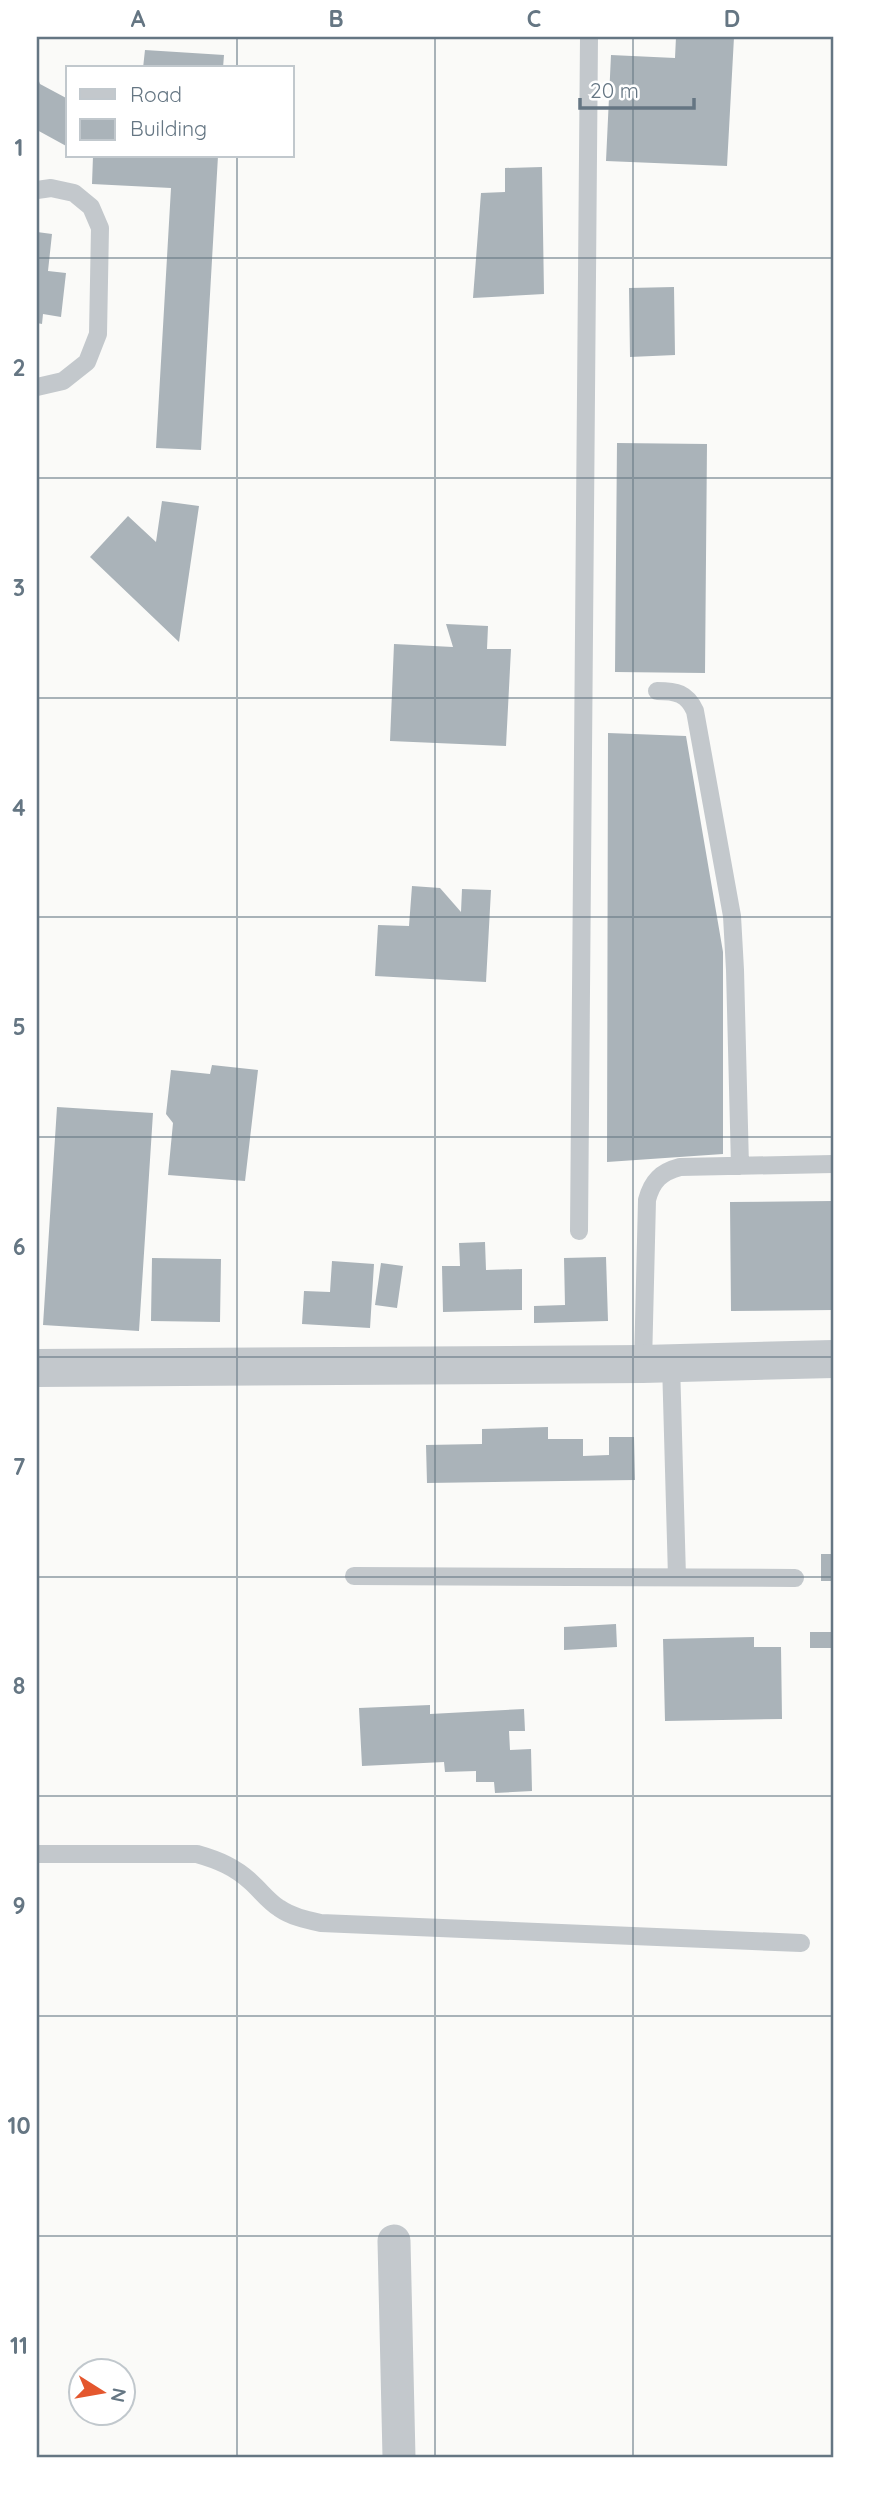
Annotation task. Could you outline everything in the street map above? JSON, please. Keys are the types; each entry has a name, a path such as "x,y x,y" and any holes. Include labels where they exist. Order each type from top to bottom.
{"street":[{"path":"37,1368 657,1364 833,1359"},
{"path":"394,2241 399,2457"}],"lane":[{"path":"579,1231 589,37"},
{"path":"37,190 51,188 74,193 91,206 100,228 98,334 87,362 63,381 37,387"},
{"path":"657,691 685,695 695,711 727,888 734,943 740,1166"},
{"path":"677,1577 657,1364 647,1200 650,1188 657,1178 668,1170 680,1167 833,1164"},
{"path":"354,1576 795,1578"},
{"path":"37,1854 197,1854 236,1869 282,1910 300,1919 321,1923 801,1943"}],"building":[{"path":"676,37 734,37 727,166 606,161 611,55 675,58"},
{"path":"145,50 224,55 223,66 143,66"},
{"path":"37,76 40,84 66,98 66,146 37,130"},
{"path":"93,158 218,158 201,450 156,448 171,188 92,184"},
{"path":"542,167 544,294 473,298 481,193 505,192 505,168"},
{"path":"37,232 52,234 48,271 66,273 61,317 43,314 42,324 37,323"},
{"path":"674,287 675,355 630,357 629,288"},
{"path":"617,443 707,444 705,673 615,672"},
{"path":"162,501 199,506 179,642 90,557 128,516 156,542"},
{"path":"446,624 488,626 487,649 511,649 506,746 390,741 394,644 453,647"},
{"path":"608,733 686,736 723,952 723,1154 607,1162"},
{"path":"412,886 440,888 461,912 462,889 491,890 486,982 375,976 378,925 409,926"},
{"path":"212,1065 258,1070 245,1181 168,1175 173,1123 166,1114 171,1070 210,1074"},
{"path":"57,1107 153,1113 139,1331 43,1325"},
{"path":"833,1201 833,1310 731,1311 730,1202"},
{"path":"485,1242 486,1270 522,1269 522,1310 443,1312 442,1266 460,1266 459,1243"},
{"path":"606,1257 608,1321 534,1323 534,1306 565,1305 564,1258"},
{"path":"152,1258 221,1259 220,1322 151,1321"},
{"path":"332,1261 374,1264 370,1328 302,1324 304,1291 330,1292"},
{"path":"381,1263 403,1266 397,1308 375,1305"},
{"path":"548,1427 548,1439 583,1439 583,1456 609,1455 609,1437 634,1437 635,1480 427,1483 426,1445 482,1444 482,1429"},
{"path":"821,1554 833,1554 833,1581 821,1581"},
{"path":"616,1624 617,1647 564,1650 564,1627"},
{"path":"810,1632 833,1632 833,1648 810,1648"},
{"path":"754,1637 754,1647 781,1647 782,1719 665,1721 663,1639"},
{"path":"430,1705 430,1714 524,1709 525,1731 509,1731 510,1750 531,1749 532,1791 495,1793 494,1782 476,1782 476,1771 445,1772 444,1762 362,1766 359,1708"}]}
